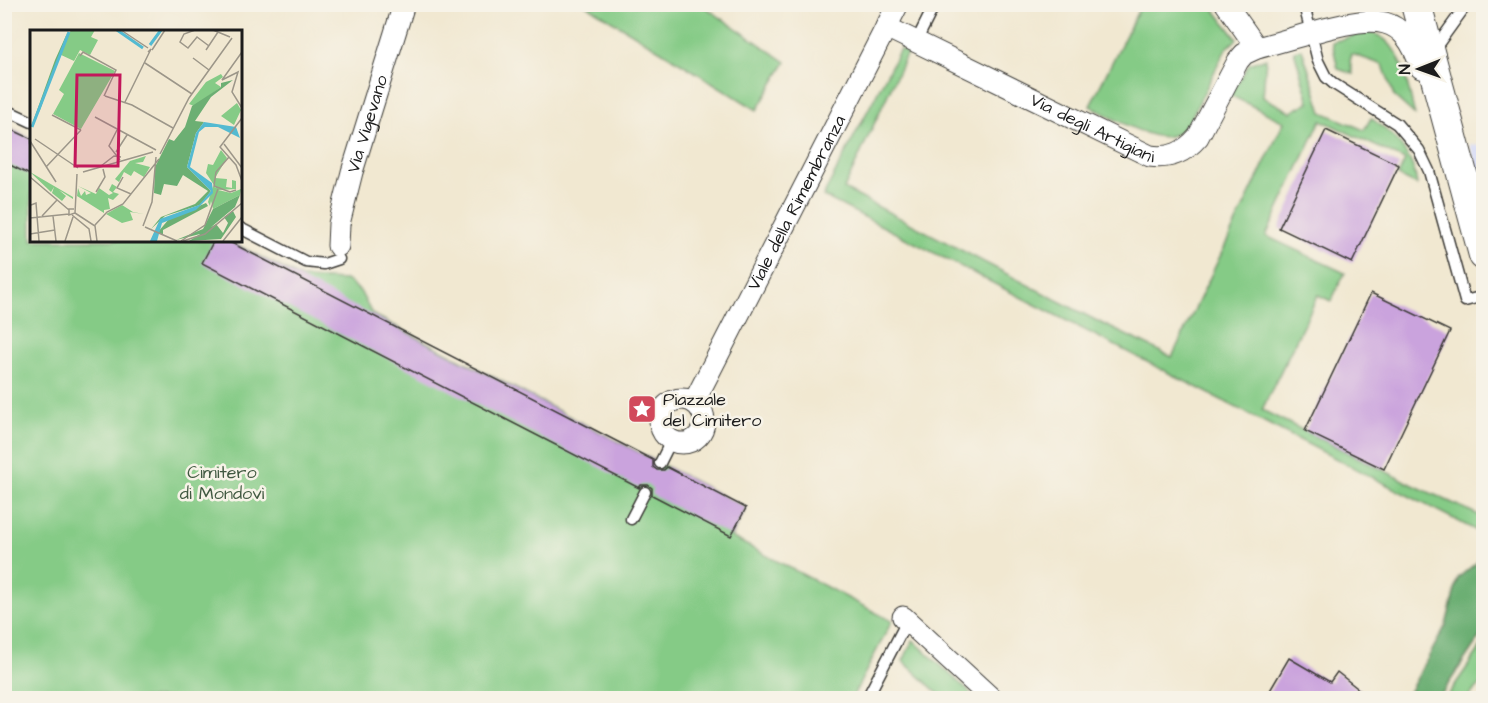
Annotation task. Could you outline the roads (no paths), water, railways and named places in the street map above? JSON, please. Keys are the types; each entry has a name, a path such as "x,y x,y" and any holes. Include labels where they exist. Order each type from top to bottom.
{"main road":[{"path":"1416,4 1484,255"}],"street":[{"name":"Via Vigevano","path":"338,253 339,224 352,172 404,4"},
{"name":"Viale della Rimembranza","path":"694,402 898,4"},
{"path":"1226,4 1257,48"},
{"name":"Via degli Artigiani","path":"1355,21 1378,4"},
{"name":"Via degli Artigiani","path":"886,27 1150,156 1164,157 1181,152 1198,137 1244,54 1257,48 1355,21 1385,22 1402,33 1415,49 1426,82 1432,90 1440,94"},
{"path":"1460,167 1472,182 1484,210"},
{"path":"677,399 694,402 700,407 704,416 705,425 702,433 689,443 671,441 661,427 660,418 663,410 677,399"},
{"path":"905,619 991,699"}],"lane":[{"path":"916,42 935,4"},
{"path":"1310,4 1306,13 1318,61 1326,77 1397,124 1419,150 1429,171 1466,301 1484,296"},
{"path":"1430,56 1467,4"},
{"path":"4,109 30,121"},
{"path":"242,229 306,262 324,264 338,253"},
{"path":"660,463 671,441"},
{"path":"631,519 645,492"},
{"path":"867,699 905,619"}],"place":[{"name":"Piazzale del Cimitero","path":"642,409"}],"park label":[{"name":"Cimitero di Mondovì","path":"222,482"}]}
